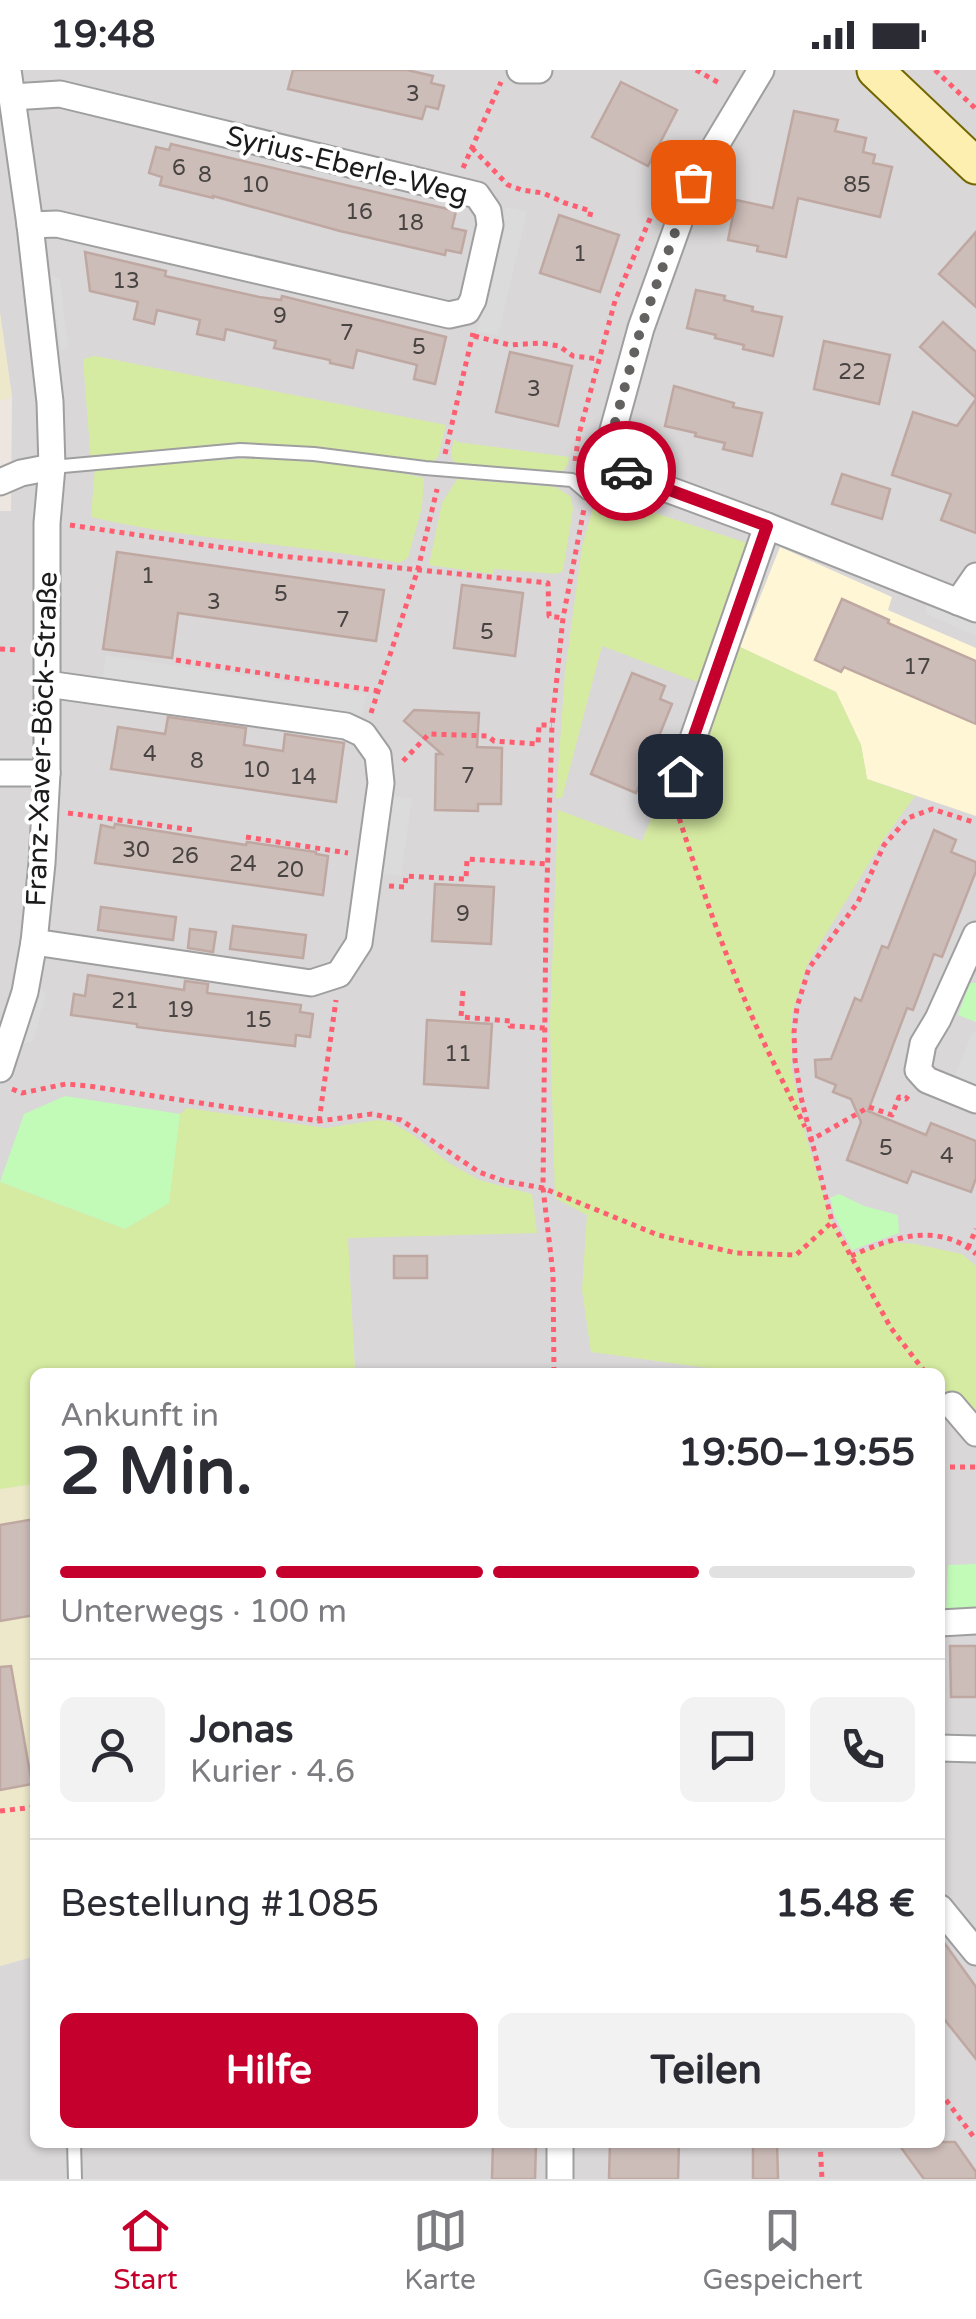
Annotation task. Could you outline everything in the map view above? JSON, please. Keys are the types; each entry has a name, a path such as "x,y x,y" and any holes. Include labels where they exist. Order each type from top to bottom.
{"main road":[{"path":"874,70 976,166"}],"street":[{"name":"Franz-Xaver-Böck-Straße","path":"0,1070 6,1036 26,992 34,942 47,773 48,523 52,467 50,402 8,70"},
{"path":"520,70 539,70"},
{"path":"761,70 693,182 641,328 613,430 614,458 629,475 967,605 976,576"},
{"name":"Syrius-Eberle-Weg","path":"12,97 60,94 477,195 488,211 490,225 471,324"},
{"path":"30,225 57,224 449,315 471,324"},
{"path":"0,482 52,467"},
{"path":"680,776 767,526"},
{"path":"34,942 311,984 339,974 358,943 381,772 378,755 362,734 346,726 47,684"},
{"path":"0,773 47,773"},
{"path":"976,936 938,1019 922,1044 918,1070 927,1080 976,1100"},
{"path":"952,1405 976,1432"},
{"path":"945,1623 976,1621"},
{"path":"945,1748 976,1749"},
{"path":"945,1914 976,1952"},
{"path":"560,2148 560,2179"}],"lane":[{"path":"52,467 240,450 572,480 587,493"},
{"path":"74,2148 75,2179"}],"path":[{"path":"454,189 501,86 502,70"},
{"path":"696,70 721,84"},
{"path":"936,70 976,109"},
{"path":"472,148 508,185 544,193 591,211 589,220"},
{"path":"362,734 418,569 471,324 510,345 541,343 559,346 573,356 599,359"},
{"path":"554,1368 553,1274 543,1188 552,725 564,618 587,493"},
{"path":"48,523 280,556 548,583 549,616 564,618"},
{"path":"0,650 19,650"},
{"path":"176,660 378,691"},
{"path":"381,772 400,764 429,734 488,736 494,742 538,744 539,725 552,725"},
{"path":"680,776 676,805 699,880 758,1030 812,1140"},
{"path":"922,1368 891,1328 832,1222 801,1097 794,1032 810,968 858,902 884,845 908,818 932,809 976,822"},
{"path":"45,811 193,830"},
{"path":"246,838 370,857"},
{"path":"366,885 405,888 406,876 466,879 467,860 548,864"},
{"path":"319,1121 339,974"},
{"path":"463,992 461,1018 545,1028"},
{"path":"812,1140 869,1107 892,1114 899,1097 906,1099 918,1070"},
{"path":"0,1084 22,1092 66,1084 89,1086 319,1121 372,1114 400,1120 479,1172 543,1188 658,1236 736,1253 796,1255 832,1222"},
{"path":"968,1248 976,1229"},
{"path":"851,1256 894,1238 916,1234 941,1236 976,1254"},
{"path":"945,1467 976,1467"},
{"path":"0,1811 30,1808"},
{"path":"945,2099 976,2140"},
{"path":"820,2148 822,2179"}],"shaded area":[{"path":"0,70 976,70 976,2179 0,2179 0,1966 30,1957 30,2148 945,2148 945,1368 355,1368 347,1238 0,1252 0,511 11,511 12,397 0,313"},
{"path":"506,207 527,212 498,336 477,331"},
{"path":"51,275 60,279 68,347 61,351"},
{"path":"0,313 12,397 0,401"},
{"path":"780,547 892,597 888,610 976,648 976,816 867,779 861,745 836,692 740,647"},
{"path":"926,593 976,615 976,636 926,614"},
{"path":"106,655 366,694 362,716 103,677"},
{"path":"391,796 412,798 401,876 380,873"},
{"path":"39,986 46,994 33,1042 23,1044"},
{"path":"973,1031 976,1032 976,1090 953,1079"},
{"path":"30,1485 30,1957 0,1966 0,1489"}],"green space":[{"path":"95,356 446,425 438,457 425,468 240,450 91,462 83,359"},
{"path":"454,439 569,460 564,470 555,474 459,465 451,453"},
{"path":"256,458 375,467 424,478 422,507 408,558 399,563 167,532 91,517 95,467"},
{"path":"457,479 556,487 571,497 573,509 563,571 556,574 494,569 493,574 429,565 442,503"},
{"path":"597,494 747,543 700,683 602,646 562,798 556,798 565,673 582,547"},
{"path":"740,647 836,692 861,745 867,779 915,796 883,840 807,965 792,1013 792,1071 806,1137 832,1222 854,1254 892,1242 915,1244 962,1254 976,1266 976,1426 945,1395 945,1368 708,1368 591,1352 582,1290 587,1215 555,1198 550,1023 558,810 642,841 663,789 684,802"},
{"path":"970,983 976,983 976,1022 958,1015"},
{"path":"65,1096 180,1114 169,1203 125,1229 0,1182 24,1114"},
{"path":"187,1108 326,1128 378,1120 391,1122 479,1180 532,1194 537,1233 348,1238 355,1368 30,1368 30,1485 0,1489 0,1182 125,1229 168,1203 180,1114"},
{"path":"839,1194 898,1215 899,1233 852,1250 830,1198"},
{"path":"976,1564 976,1610 946,1612 948,1565"}],"building":[{"path":"293,70 407,70 433,76 431,83 444,86 438,109 426,106 422,119 288,89"},
{"path":"621,82 677,110 648,166 592,137"},
{"path":"794,111 838,120 835,131 866,138 863,152 875,155 873,163 892,167 880,217 798,198 786,257 728,240 736,200 773,208"},
{"path":"171,144 456,211 452,228 466,231 461,253 446,250 445,255 160,185 162,177 149,173 156,147 169,150"},
{"path":"559,215 619,235 600,292 540,273"},
{"path":"976,232 976,307 939,274"},
{"path":"85,252 166,271 165,276 259,297 281,300 282,296 446,337 435,384 414,379 417,365 357,350 353,368 274,348 276,341 226,329 224,340 197,334 200,320 157,310 154,324 134,319 138,302 90,291"},
{"path":"696,290 725,296 724,300 753,307 752,311 782,317 773,356 687,328"},
{"path":"943,322 976,352 976,398 920,347"},
{"path":"824,341 890,355 879,404 814,389"},
{"path":"510,352 572,366 558,426 496,412"},
{"path":"674,386 762,413 752,456 723,449 725,443 695,436 696,433 665,426"},
{"path":"976,399 976,533 941,520 951,494 892,475 913,412 957,426"},
{"path":"842,474 890,489 882,519 832,504"},
{"path":"117,552 384,590 376,641 178,613 172,658 103,649"},
{"path":"462,585 523,593 515,656 454,648"},
{"path":"842,599 976,661 976,724 844,667 841,672 815,660"},
{"path":"632,673 665,686 660,699 672,704 636,793 591,774"},
{"path":"414,710 479,713 477,747 502,748 501,804 478,804 478,811 435,810 436,754 442,754 404,721"},
{"path":"168,717 246,728 244,745 283,751 285,734 344,743 336,802 111,769 118,727 165,734"},
{"path":"115,824 328,856 323,895 95,863 101,825 114,828"},
{"path":"934,830 956,840 951,852 976,862 976,871 942,957 934,954 913,1010 907,1008 868,1111 926,1135 931,1123 976,1141 976,1178 971,1192 912,1171 907,1183 847,1160 861,1122 851,1099 833,1092 836,1085 816,1077 815,1060 831,1059 855,998 861,1001 882,946 888,948"},
{"path":"435,884 494,887 491,944 432,941"},
{"path":"101,907 176,917 173,940 98,930"},
{"path":"233,926 306,935 303,958 230,949"},
{"path":"190,929 216,932 213,952 188,948"},
{"path":"88,975 184,990 185,981 208,984 207,993 301,1005 300,1012 313,1014 310,1037 296,1035 295,1046 71,1015 74,994 85,996"},
{"path":"427,1020 492,1024 488,1088 424,1084"},
{"path":"394,1256 427,1256 427,1278 394,1278"},
{"path":"30,1520 30,1616 0,1621 0,1525"},
{"path":"950,1646 976,1646 976,1697 951,1697"},
{"path":"11,1666 30,1784 0,1790 0,1667"},
{"path":"945,1944 976,1987 976,2059 945,2020"},
{"path":"945,2142 955,2142 976,2172 976,2179 924,2179 901,2148 945,2148"},
{"path":"493,2148 536,2148 535,2179 492,2179"},
{"path":"610,2148 679,2148 678,2179 609,2179"},
{"path":"753,2148 777,2148 778,2179 753,2179"}],"way so far":[{"path":"626,471 614,458 613,430 641,328 693,182"}],"route":[{"path":"626,471 767,526 680,776"}]}
